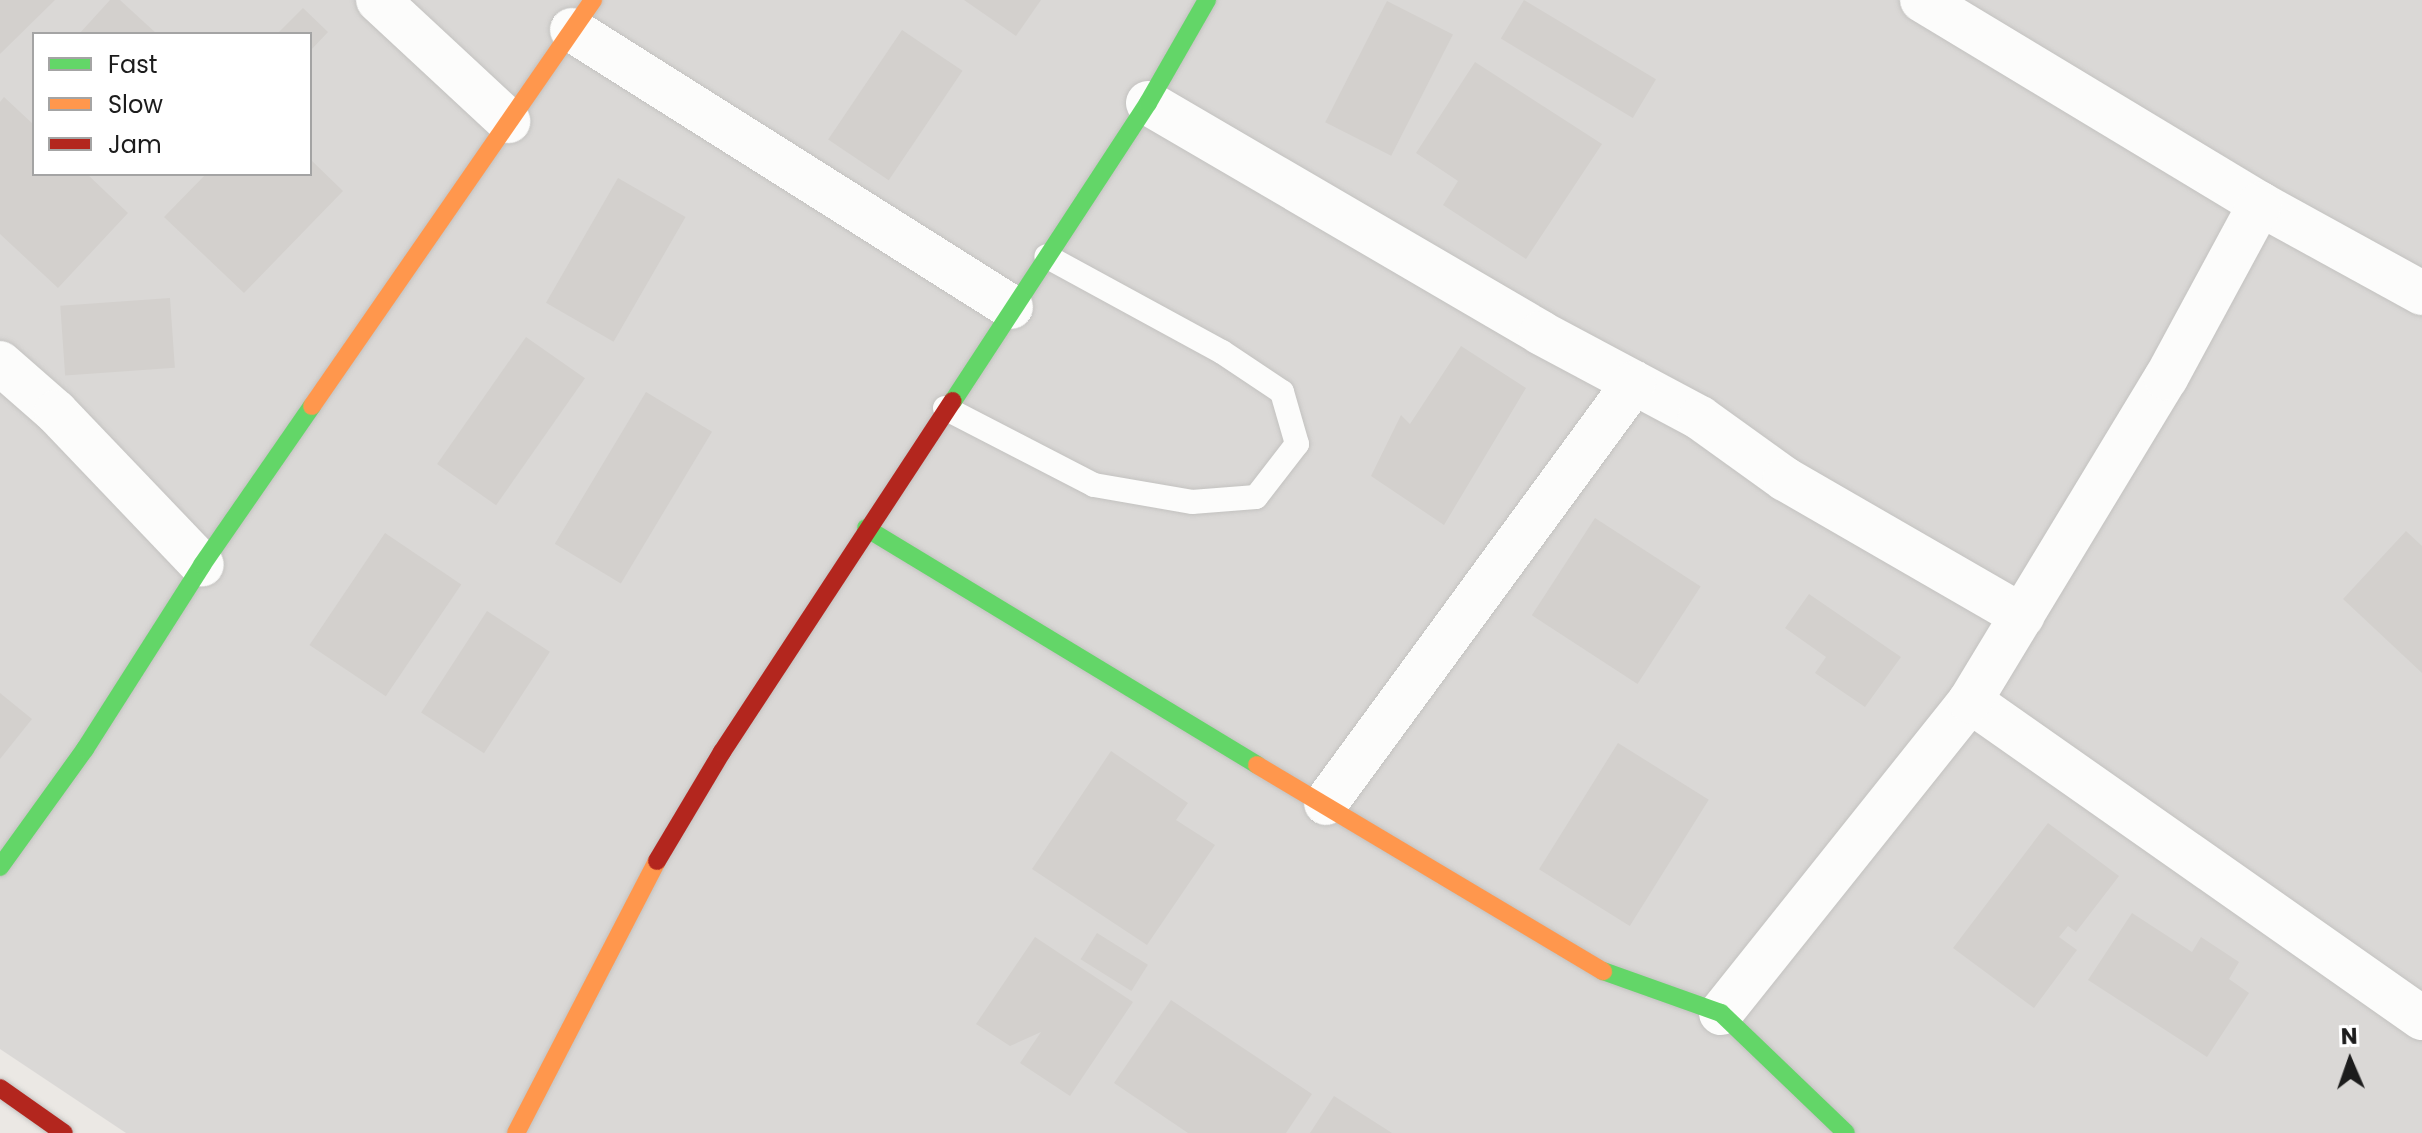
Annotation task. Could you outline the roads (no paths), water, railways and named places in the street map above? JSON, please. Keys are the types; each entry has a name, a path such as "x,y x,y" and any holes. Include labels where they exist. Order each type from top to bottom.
{"street":[{"path":"378,0 508,121"},
{"path":"516,1133 654,866 866,528 1148,103 1207,0"},
{"path":"1922,0 2260,204 2422,293"},
{"path":"0,867 85,749 202,565 583,15 1011,307"},
{"path":"1148,103 1700,418 1785,479 2022,616"},
{"path":"1721,1013 1970,701 2166,378 2260,204"},
{"path":"0,363 56,412 202,565"},
{"path":"1326,803 1634,383"},
{"path":"866,528 1588,963 1674,1000 1721,1013 1846,1133"},
{"path":"1970,701 2422,1018"},
{"path":"0,1088 64,1133"}],"lane":[{"path":"945,408 1094,485 1192,502 1256,497 1297,444 1282,392 1222,352 1046,256"}]}
